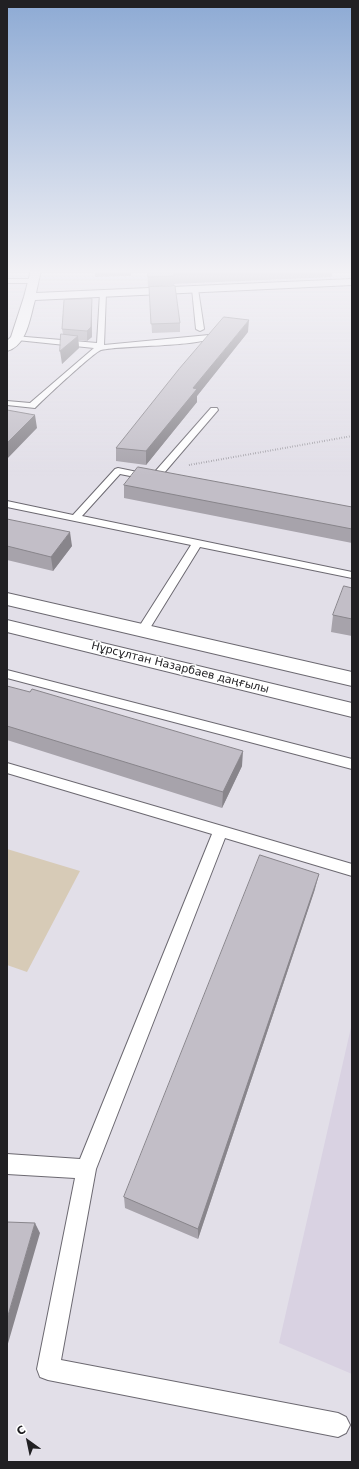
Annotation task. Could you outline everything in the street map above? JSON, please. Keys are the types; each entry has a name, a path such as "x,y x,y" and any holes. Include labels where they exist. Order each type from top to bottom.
{"main road":[{"path":"7,347 16,339"},
{"path":"7,599 352,679"},
{"name":"Нұрсұлтан Назарбаев даңғылы","path":"7,626 352,710"}],"lane":[{"path":"22,339 99,347 200,339"},
{"path":"7,403 32,406 99,347 100,339"},
{"path":"158,474 214,410"},
{"path":"75,518 118,471 158,474 170,480"},
{"path":"7,504 352,575"},
{"path":"143,630 197,543"},
{"path":"7,674 352,764"},
{"path":"7,768 352,870"},
{"path":"221,831 86,1169 48,1369 338,1425"},
{"path":"7,1164 86,1169"}],"path":[{"path":"158,474 352,436"}],"shaded area":[{"path":"7,849 80,871 27,972 7,965"},
{"path":"352,1023 352,1374 279,1343"}],"building":[{"path":"61,339 75,339 60,351"},
{"path":"205,339 234,339 193,388 197,389 146,451 116,448"},
{"path":"7,410 35,415 7,443"},
{"path":"138,467 352,507 352,529 124,485"},
{"path":"7,519 70,532 51,557 7,546"},
{"path":"344,586 352,588 352,619 333,615"},
{"path":"7,686 30,692 32,689 243,751 223,792 7,726"},
{"path":"260,855 319,874 198,1229 124,1197"},
{"path":"7,1222 35,1223 7,1319"}]}
